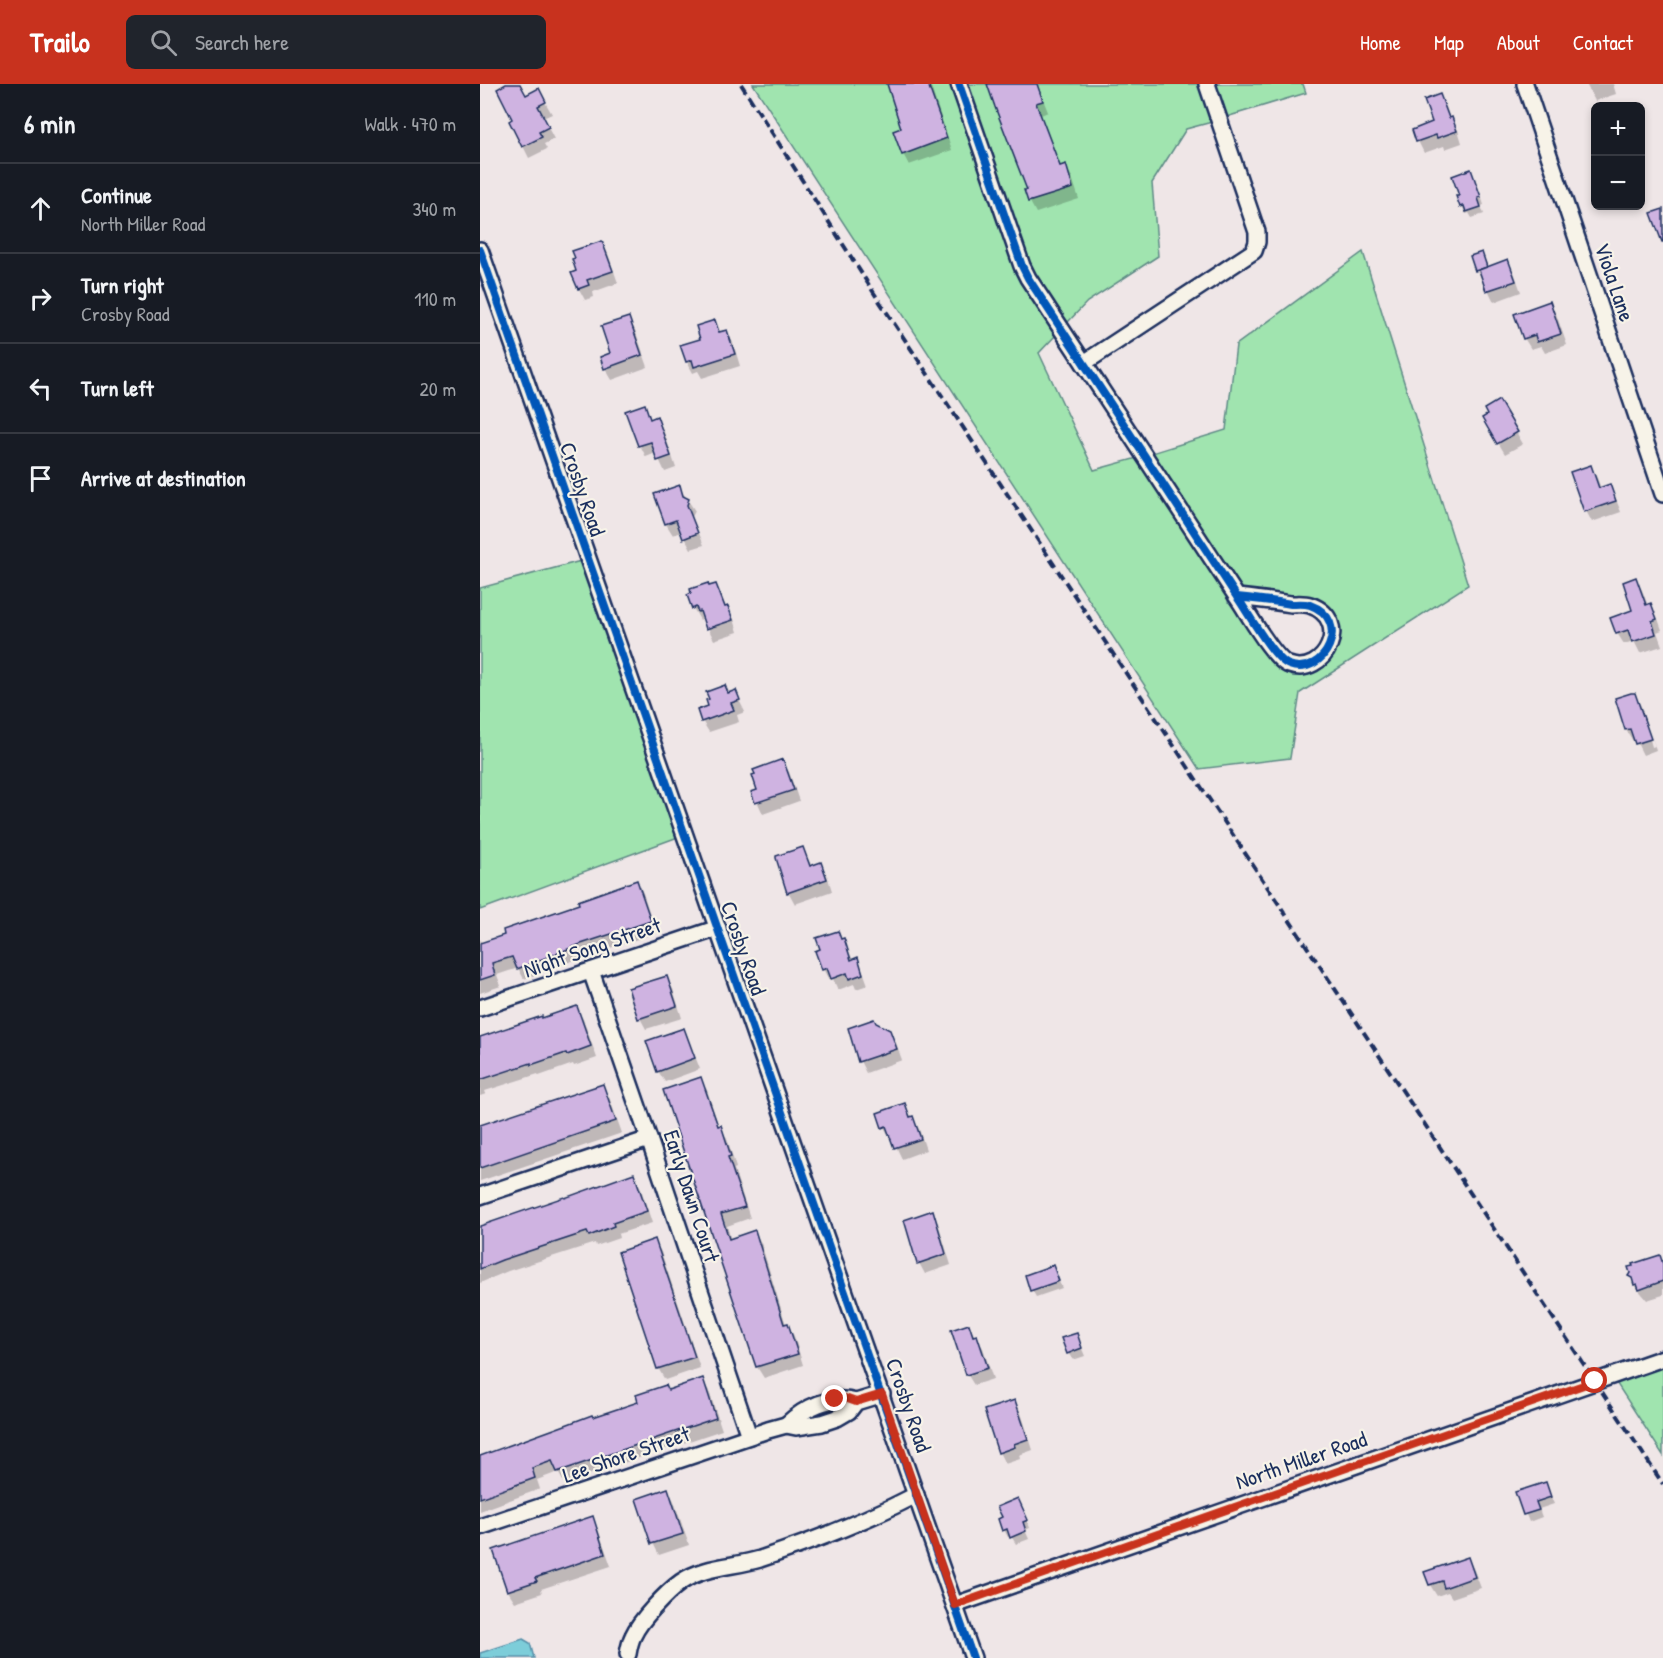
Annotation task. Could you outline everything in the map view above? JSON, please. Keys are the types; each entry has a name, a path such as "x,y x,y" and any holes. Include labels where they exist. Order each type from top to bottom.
{"street":[{"path":"959,84 1028,278 1237,597 1274,652 1288,665 1301,667 1316,662 1329,648 1332,629 1325,615 1309,605 1237,597"},
{"path":"1084,363 1254,251 1257,232 1207,84"},
{"name":"Viola Lane","path":"1524,84 1663,494"},
{"name":"Crosby Road","path":"480,250 973,1658"},
{"name":"Night Song Street","path":"480,1008 718,928"},
{"name":"Early Dawn Court","path":"591,971 749,1436"},
{"path":"480,1196 649,1138"},
{"name":"North Miller Road","path":"955,1605 1663,1358"},
{"path":"786,1425 796,1427 837,1418 849,1411 856,1402 882,1394"},
{"path":"786,1425 797,1414 835,1399 845,1398 856,1402"},
{"path":"808,1409 813,1424"},
{"name":"Lee Shore Street","path":"480,1527 786,1425"},
{"path":"628,1654 633,1635 657,1603 680,1582 698,1573 757,1560 835,1532 882,1512 916,1494"}],"green space":[{"path":"753,84 951,84 1014,268 1056,335 1039,353 1094,470 1137,458 1229,598 1228,602 1232,603 1272,662 1282,671 1299,674 1318,669 1335,652 1340,630 1330,609 1296,597 1242,590 1152,453 1226,430 1236,345 1363,252 1468,585 1300,693 1290,758 1199,769"},
{"path":"967,84 1199,84 1212,122 1186,129 1152,183 1158,256 1087,302 1067,323 1029,263"},
{"path":"1215,84 1303,84 1306,93 1226,117"},
{"path":"581,561 678,837 480,910 480,588"},
{"path":"1663,1365 1663,1455 1615,1381"}],"water":[{"path":"523,1639 530,1643 534,1658 480,1658 480,1653"}],"building":[{"path":"506,84 520,84 526,95 539,88 546,102 538,106 549,127 539,132 542,137 522,147 509,121 512,119 497,89"},
{"path":"887,84 928,84 947,138 902,155 893,131 901,128"},
{"path":"987,84 1037,84 1043,101 1036,103 1060,166 1066,164 1073,188 1028,202 1024,190 1027,190"},
{"path":"1440,94 1449,118 1452,117 1457,131 1416,142 1412,130 1432,122 1424,100"},
{"path":"1471,169 1481,197 1478,198 1481,207 1466,212 1464,206 1460,207 1452,176"},
{"path":"1663,209 1663,242 1662,242 1651,213"},
{"path":"602,241 613,271 587,280 589,285 578,289 571,273 576,271 572,251"},
{"path":"1482,252 1487,267 1475,271 1470,256"},
{"path":"1508,259 1516,281 1486,291 1479,270"},
{"path":"1550,301 1561,334 1537,342 1535,335 1523,339 1514,314"},
{"path":"629,317 642,355 604,369 600,357 610,353 601,326"},
{"path":"715,320 719,332 727,330 735,354 694,367 692,360 686,362 680,345 700,339 696,326"},
{"path":"1499,400 1518,432 1497,444 1482,418 1487,415 1484,409"},
{"path":"645,404 650,419 657,416 671,456 657,461 651,442 638,446 625,411"},
{"path":"1591,465 1599,488 1610,484 1616,501 1584,512 1570,472"},
{"path":"680,485 683,496 689,499 687,505 698,533 683,539 676,520 665,524 654,494"},
{"path":"1636,577 1646,605 1651,603 1657,619 1652,621 1656,634 1632,642 1628,630 1616,634 1610,618 1632,610 1623,582"},
{"path":"708,583 709,586 716,584 733,620 706,629 700,611 698,612 696,607 692,609 687,595 691,593 690,589"},
{"path":"725,685 728,693 736,690 740,700 731,703 734,710 701,722 697,710 708,706 706,700 709,699 706,692"},
{"path":"1635,693 1651,739 1635,744 1630,729 1625,730 1615,698"},
{"path":"783,759 794,790 755,803 751,792 757,790 752,775 755,774 753,770"},
{"path":"803,847 810,866 821,862 827,879 787,893 776,856"},
{"path":"637,880 651,921 581,944 517,969 512,957 492,963 495,975 480,980 480,943 504,935 503,930 579,904 578,901"},
{"path":"838,931 841,939 844,938 851,960 858,957 863,974 849,979 847,973 831,979 827,968 822,970 815,951 820,949 816,938"},
{"path":"667,976 677,1006 638,1019 628,988"},
{"path":"577,1006 591,1046 480,1080 480,1037"},
{"path":"874,1019 876,1023 890,1030 897,1049 858,1062 848,1028"},
{"path":"684,1028 695,1058 657,1072 646,1041"},
{"path":"701,1077 718,1126 721,1125 731,1156 728,1157 745,1207 721,1214 729,1239 755,1230 784,1324 788,1323 798,1354 756,1367 663,1090"},
{"path":"603,1084 616,1121 480,1168 480,1125"},
{"path":"905,1103 910,1117 913,1116 921,1139 894,1148 886,1126 882,1128 877,1113"},
{"path":"634,1173 647,1211 613,1223 614,1226 589,1236 587,1232 480,1269 480,1226"},
{"path":"933,1210 946,1254 917,1264 904,1220"},
{"path":"655,1239 695,1357 657,1369 618,1252"},
{"path":"1660,1255 1663,1264 1663,1281 1639,1290 1637,1284 1634,1285 1632,1278 1628,1276 1630,1273 1628,1267"},
{"path":"1053,1265 1059,1281 1030,1291 1025,1275"},
{"path":"969,1324 973,1336 977,1335 988,1368 966,1375 951,1330"},
{"path":"1077,1333 1082,1348 1067,1354 1061,1338"},
{"path":"703,1378 716,1418 557,1472 552,1461 532,1468 535,1478 480,1498 480,1456 592,1415 593,1417 638,1402 636,1395 666,1385 668,1390"},
{"path":"1015,1400 1028,1439 998,1453 984,1410"},
{"path":"1546,1482 1551,1497 1536,1502 1539,1510 1523,1515 1515,1492"},
{"path":"668,1488 683,1534 651,1544 636,1499"},
{"path":"1018,1498 1028,1520 1023,1522 1026,1531 1010,1538 1007,1529 1002,1531 998,1519 1002,1517 997,1507"},
{"path":"593,1516 605,1554 535,1578 537,1581 507,1591 493,1550"},
{"path":"1468,1557 1475,1577 1444,1588 1442,1581 1429,1585 1424,1572"}],"railway":[{"path":"741,84 874,293 1663,1484"}],"cycle path":[{"path":"959,84 1028,278 1261,634 1276,654 1289,665 1302,667 1314,663 1323,656 1332,634 1330,623 1323,612 1310,605 1237,597"},
{"path":"480,250 973,1658"}],"route":[{"path":"835,1399 845,1398 856,1402 882,1394 955,1605 1595,1381"}]}
